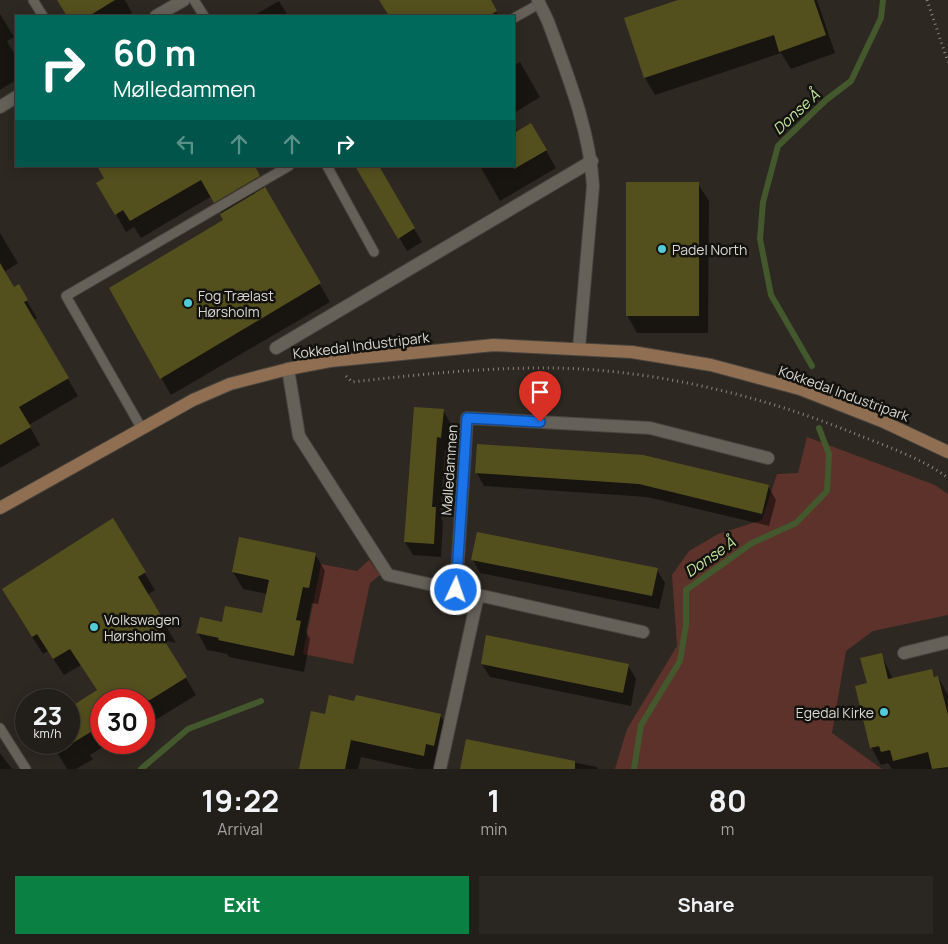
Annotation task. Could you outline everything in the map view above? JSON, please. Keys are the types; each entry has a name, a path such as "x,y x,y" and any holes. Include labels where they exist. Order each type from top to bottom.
{"street":[{"path":"158,15 184,0"},
{"path":"539,2 548,22 579,111 592,161 593,186 578,348"},
{"path":"0,107 15,98"},
{"name":"Kokkedal Industripark","path":"276,348 592,161"},
{"name":"Kokkedal Industripark","path":"0,508 194,400 230,384 288,369 330,362 494,346 578,348 632,352 711,365 791,387 884,422 948,452"},
{"path":"288,369 299,436 388,575 643,632"},
{"name":"Mølledammen","path":"456,590 467,418 650,428 768,458"},
{"path":"440,769 478,595"},
{"path":"904,653 948,642"}],"lane":[{"path":"33,0 42,15"},
{"path":"194,0 203,15"},
{"path":"515,17 539,2"},
{"path":"142,429 66,296 287,167"},
{"path":"328,167 374,252"},
{"path":"0,728 26,769"}],"path":[{"path":"927,0 948,62"},
{"path":"330,362 352,382 456,370 542,368 630,374 704,387 805,413 880,444 948,478"}],"shaded area":[{"path":"807,437 935,485 948,494 948,615 873,631 846,651 832,733 882,769 615,769 627,729 677,646 672,575 689,551 718,534 762,520 777,474 798,473"},
{"path":"369,560 380,575 370,583 353,664 303,654 321,564 357,571"}],"building":[{"path":"57,0 115,0 91,15 66,15"},
{"path":"379,0 491,0 497,11 491,15 388,15"},
{"path":"678,0 814,0 826,35 779,52 774,35 644,78 624,18"},
{"path":"531,123 547,150 514,169 515,167 515,132"},
{"path":"98,167 256,167 260,176 214,203 201,180 130,221 123,210 115,215 96,183 104,178"},
{"path":"356,167 380,167 415,228 398,239"},
{"name":"Padel North","path":"626,182 699,182 699,316 626,316"},
{"path":"265,187 321,283 160,379 109,288 223,220 220,214"},
{"path":"0,263 14,287 19,284 28,300 24,302 69,378 19,407 31,427 0,445"},
{"path":"414,407 444,409 441,438 437,437 432,507 436,507 434,544 404,542"},
{"path":"477,444 643,455 769,485 762,514 639,484 475,473"},
{"name":"Volkswagen Hørsholm","path":"113,518 146,572 138,577 168,627 154,624 187,677 155,697 155,689 96,689 70,649 53,659 37,634 32,637 2,589"},
{"path":"477,532 658,568 652,596 471,560"},
{"path":"239,537 316,553 309,588 303,587 296,620 301,621 294,656 218,640 219,638 196,633 200,617 222,622 225,606 262,613 269,580 232,572"},
{"path":"486,635 629,664 623,693 481,664"},
{"name":"Egedal Kirke","path":"882,653 888,679 932,669 934,677 938,676 948,715 948,767 932,769 928,752 893,761 890,750 881,752 879,746 870,748 855,686 867,683 860,658"},
{"name":"Volkswagen Hørsholm","path":"90,694 90,733 80,738 80,701"},
{"path":"329,695 354,701 356,695 441,714 434,746 426,744 424,756 351,740 345,769 299,769 311,711 325,714"},
{"path":"466,739 575,761 575,769 460,769"}],"waterway":[{"name":"Donse Å","path":"812,366 771,295 760,239 763,202 778,146 826,100 851,81 881,18 883,0"},
{"name":"Donse Å","path":"634,769 641,725 680,661 686,625 686,590 752,543 796,523 827,491 829,454 819,428"},
{"path":"141,769 188,729 261,701"}],"place":[{"name":"Padel North","path":"662,249"},
{"name":"Fog Trælast Hørsholm","path":"188,303"},
{"name":"Volkswagen Hørsholm","path":"94,627"},
{"name":"Egedal Kirke","path":"884,712"}],"route":[{"path":"456,590 467,418 540,422"}]}
